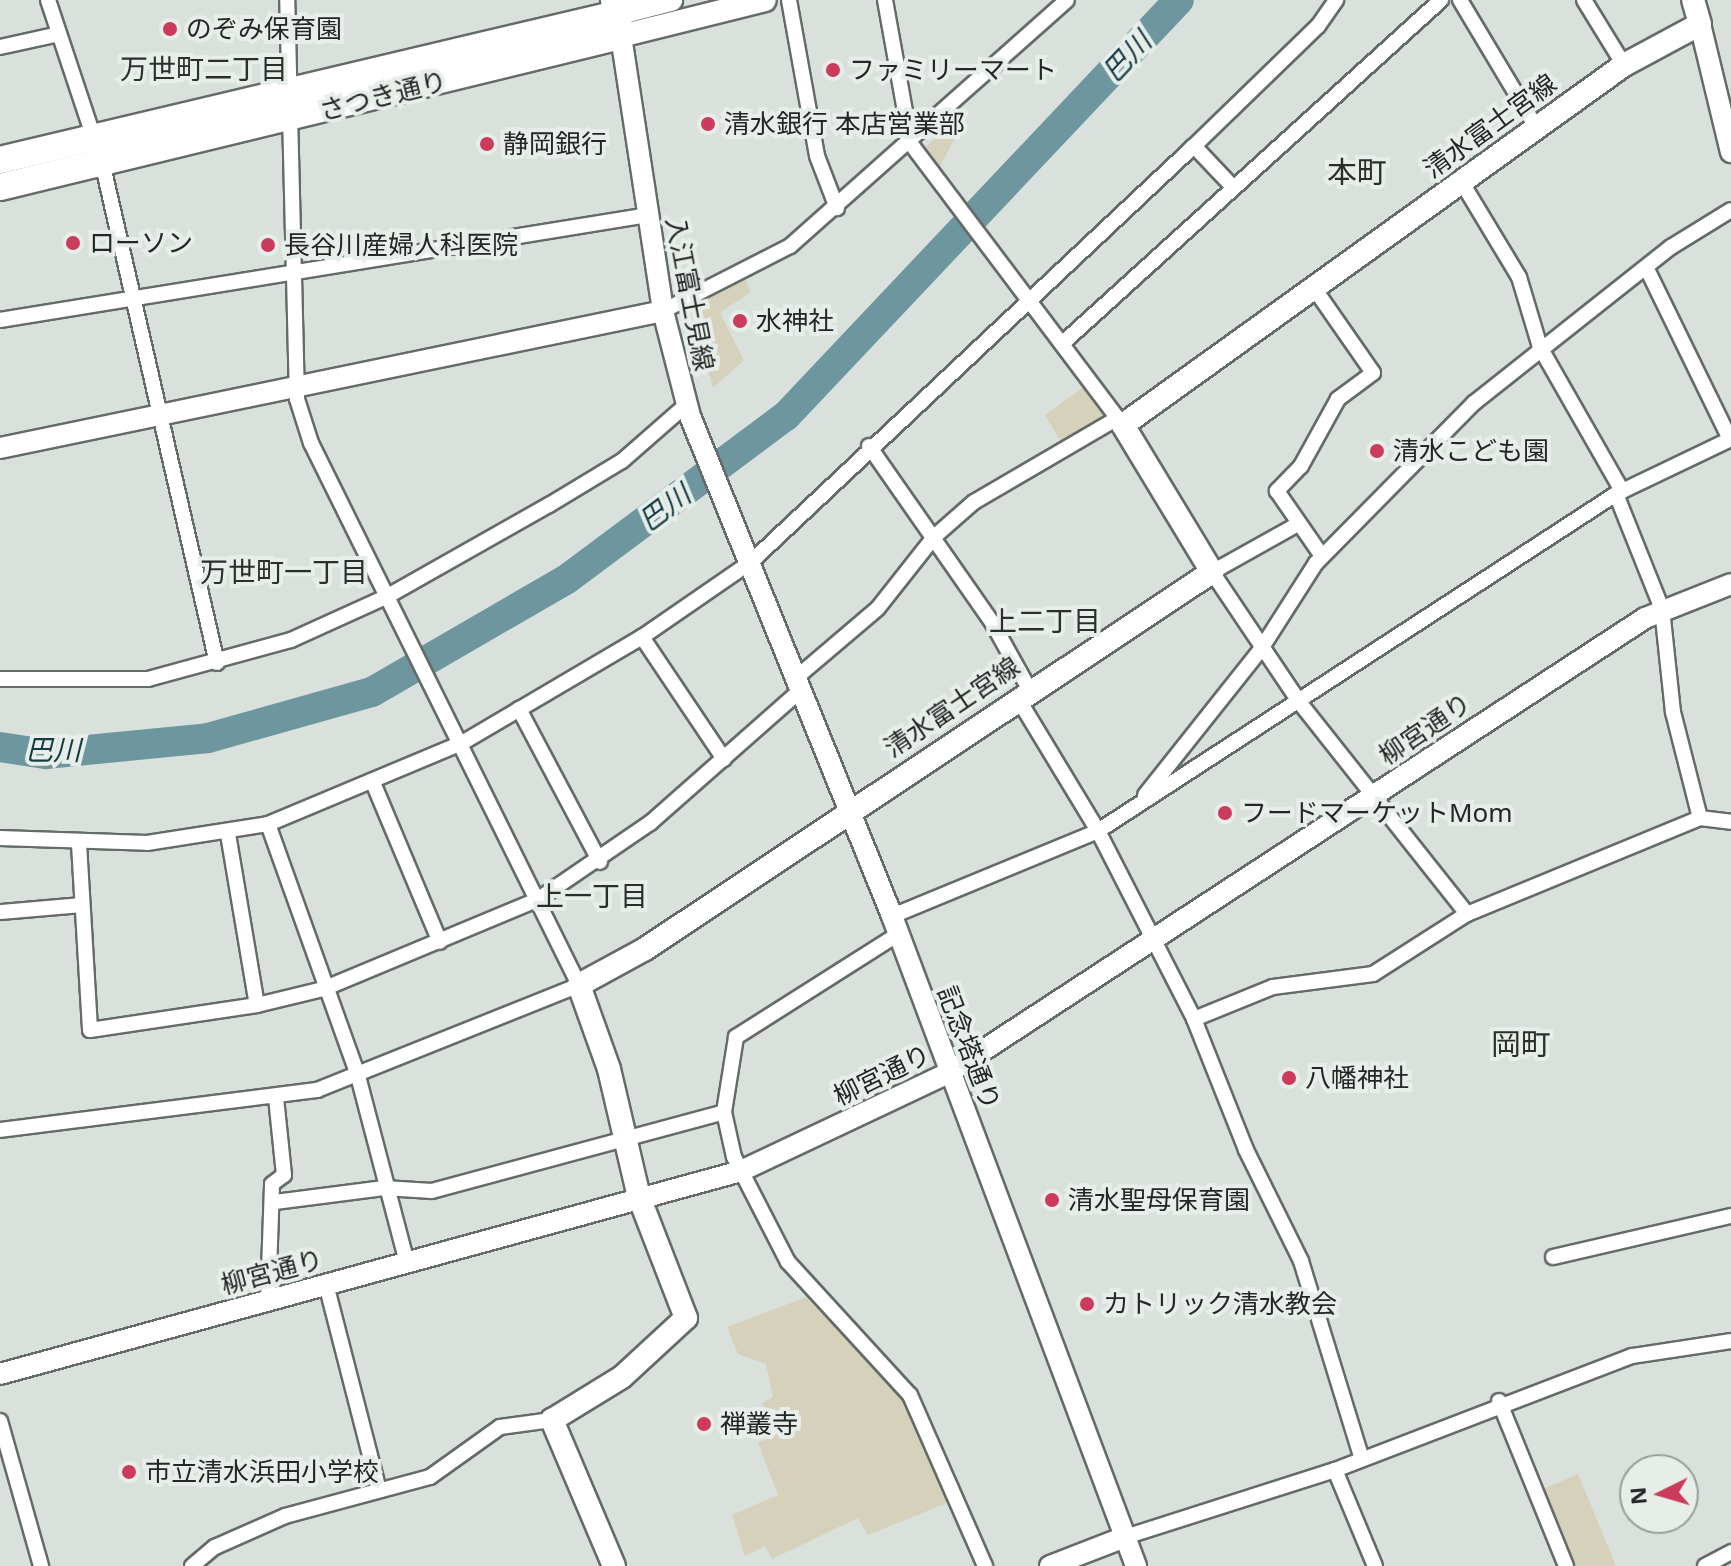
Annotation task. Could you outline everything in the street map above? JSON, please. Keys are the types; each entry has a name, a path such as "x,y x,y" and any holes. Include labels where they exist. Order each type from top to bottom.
{"highway":[{"name":"さつき通り","path":"0,160 289,89 617,17"},
{"name":"さつき通り","path":"0,187 290,119 617,17"}],"main road":[{"name":"さつき通り","path":"617,17 671,0"},
{"name":"さつき通り","path":"617,17 765,0"},
{"path":"1693,0 1700,24"},
{"name":"清水富士宮線","path":"1120,422 1314,288 1624,65 1700,24"},
{"path":"1120,422 1212,572"},
{"name":"清水富士宮線","path":"579,985 645,949 1023,693 1212,572"},
{"path":"579,985 626,1140 639,1197 686,1318 622,1377 552,1420 614,1566"}],"street":[{"path":"48,0 102,162 156,411 217,663"},
{"path":"0,1130 276,1097 358,1076 579,985 311,443 294,384 289,268 287,0"},
{"path":"789,0 817,156 837,208"},
{"path":"79,844 90,1030 257,1005 323,989 440,942 537,900 600,862 724,759 878,608 934,537 999,485 1120,422 1064,342 911,144 885,0"},
{"path":"0,448 156,411 663,311 755,271 837,208 1067,0"},
{"path":"0,838 79,844 228,834 268,824 374,785 519,709 642,637 751,556 1028,296 1194,146 1318,26 1336,0"},
{"path":"1064,342 1232,186 1441,0"},
{"path":"1460,0 1536,127"},
{"path":"1584,0 1624,65"},
{"name":"入江富士見線","path":"617,17 663,311 688,410 751,556"},
{"path":"1700,24 1731,152"},
{"path":"0,47 59,34"},
{"path":"1194,146 1232,186"},
{"path":"1461,181 1519,277 1540,347 1619,492 1662,609 1673,712 1700,818"},
{"path":"1137,805 1261,649 1322,556 1540,347 1731,210"},
{"path":"0,320 289,268 361,264 648,215"},
{"path":"985,1566 910,1395 788,1262 741,1171 724,1112 736,1037 895,925 1098,831 1300,703 1619,492 1730,439 1647,269"},
{"path":"1314,288 1373,373 1338,399 1301,466 1277,491 1322,556"},
{"path":"0,679 93,683 217,663 291,640 391,600 622,461 688,410"},
{"path":"869,446 934,537 1023,693 1194,1019 1246,1150 1301,1261 1362,1459"},
{"path":"1298,524 1212,572 1300,703 1467,914"},
{"name":"記念塔通り","path":"751,556 895,925 1136,1566"},
{"name":"柳宮通り","path":"0,1374 741,1171 950,1072 1153,936 1662,609 1731,584"},
{"path":"642,637 724,759"},
{"path":"519,709 600,862"},
{"path":"374,785 440,942"},
{"path":"1194,1019 1273,987 1373,974 1467,914 1700,818 1731,822"},
{"path":"268,824 323,989 358,1076 384,1188 407,1263"},
{"path":"228,834 257,1005"},
{"path":"0,912 81,905"},
{"path":"268,1300 275,1202 272,1184 284,1175 276,1097"},
{"path":"275,1202 384,1188 432,1191 724,1112"},
{"path":"1553,1257 1731,1216"},
{"path":"326,1284 379,1490"},
{"path":"1050,1566 1125,1537 1335,1470 1499,1401 1632,1356 1731,1341"},
{"path":"1499,1401 1566,1566"},
{"path":"192,1566 215,1547 285,1516 430,1477 500,1427 552,1420"},
{"path":"0,1421 41,1566"},
{"path":"1335,1470 1375,1566"},
{"path":"1705,1566 1731,1552"}],"shaded area":[{"path":"959,115 959,131 940,166 926,147"},
{"path":"746,280 751,292 720,313 744,360 713,388 691,308"},
{"path":"1084,387 1105,414 1061,442 1045,415"},
{"path":"806,1297 899,1395 952,1501 868,1535 858,1518 772,1559 765,1546 745,1556 732,1515 778,1495 758,1443 775,1436 762,1403 773,1397 766,1364 738,1354 727,1327"},
{"path":"1578,1474 1616,1566 1572,1566 1541,1490"}],"waterway":[{"name":"巴川","path":"0,747 46,754 208,738 372,692 567,579 786,416 1179,0"}],"place":[{"name":"のぞみ保育園","path":"170,29"},
{"name":"ファミリーマート","path":"833,70"},
{"name":"清水銀行 本店営業部","path":"708,124"},
{"name":"静岡銀行","path":"487,144"},
{"name":"ローソン","path":"73,243"},
{"name":"長谷川産婦人科医院","path":"268,245"},
{"name":"水神社","path":"740,321"},
{"name":"清水こども園","path":"1377,451"},
{"name":"フードマーケットMom","path":"1225,813"},
{"name":"八幡神社","path":"1289,1078"},
{"name":"清水聖母保育園","path":"1052,1200"},
{"name":"カトリック清水教会","path":"1087,1304"},
{"name":"禅叢寺","path":"704,1424"},
{"name":"市立清水浜田小学校","path":"129,1472"}],"district":[{"name":"万世町二丁目","path":"204,68"},
{"name":"本町","path":"1357,172"},
{"name":"万世町一丁目","path":"284,571"},
{"name":"上二丁目","path":"1045,620"},
{"name":"上一丁目","path":"592,895"},
{"name":"岡町","path":"1521,1044"}]}
